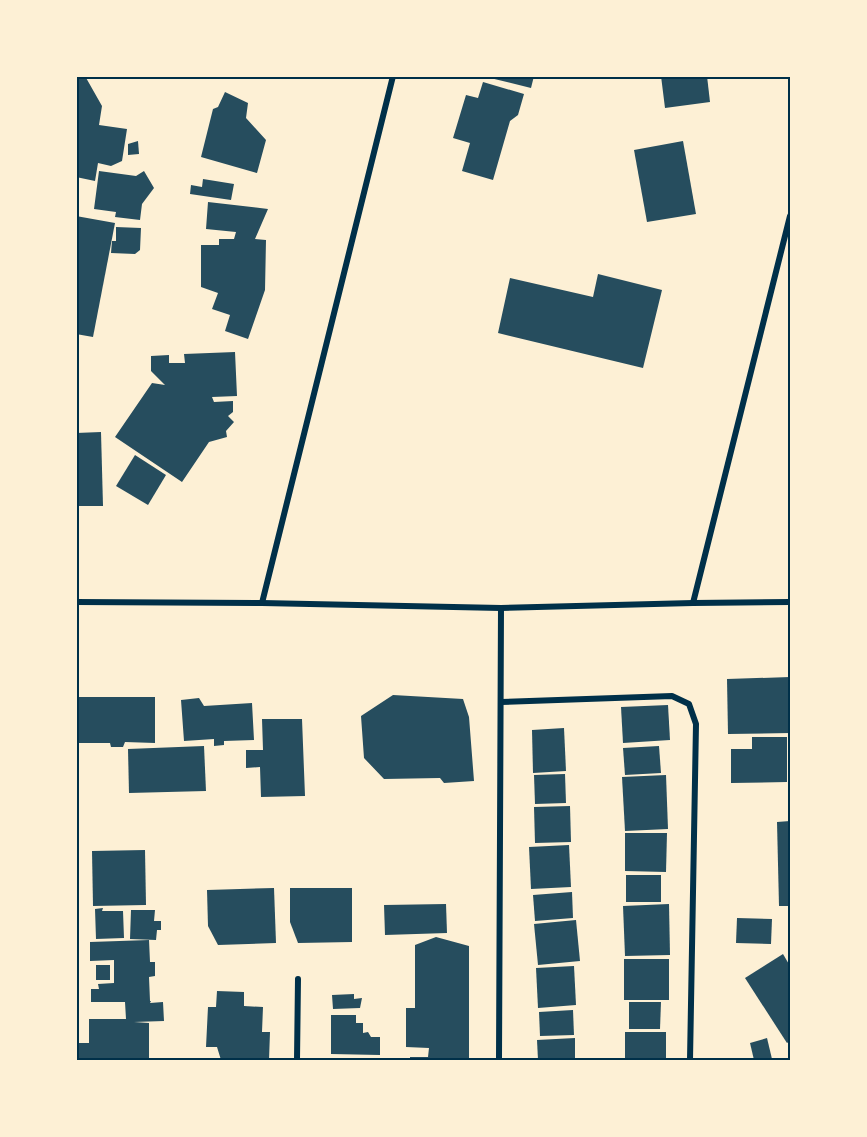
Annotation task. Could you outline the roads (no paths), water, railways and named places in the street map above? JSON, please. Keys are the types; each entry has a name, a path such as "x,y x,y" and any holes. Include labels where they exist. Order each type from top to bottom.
{"street":[{"path":"262,603 393,76"},
{"path":"693,603 790,216"},
{"path":"76,602 501,608 790,602"},
{"path":"499,1060 501,608"},
{"path":"501,702 672,696 689,704 696,724 690,1060"},
{"path":"297,1060 298,979"}]}
